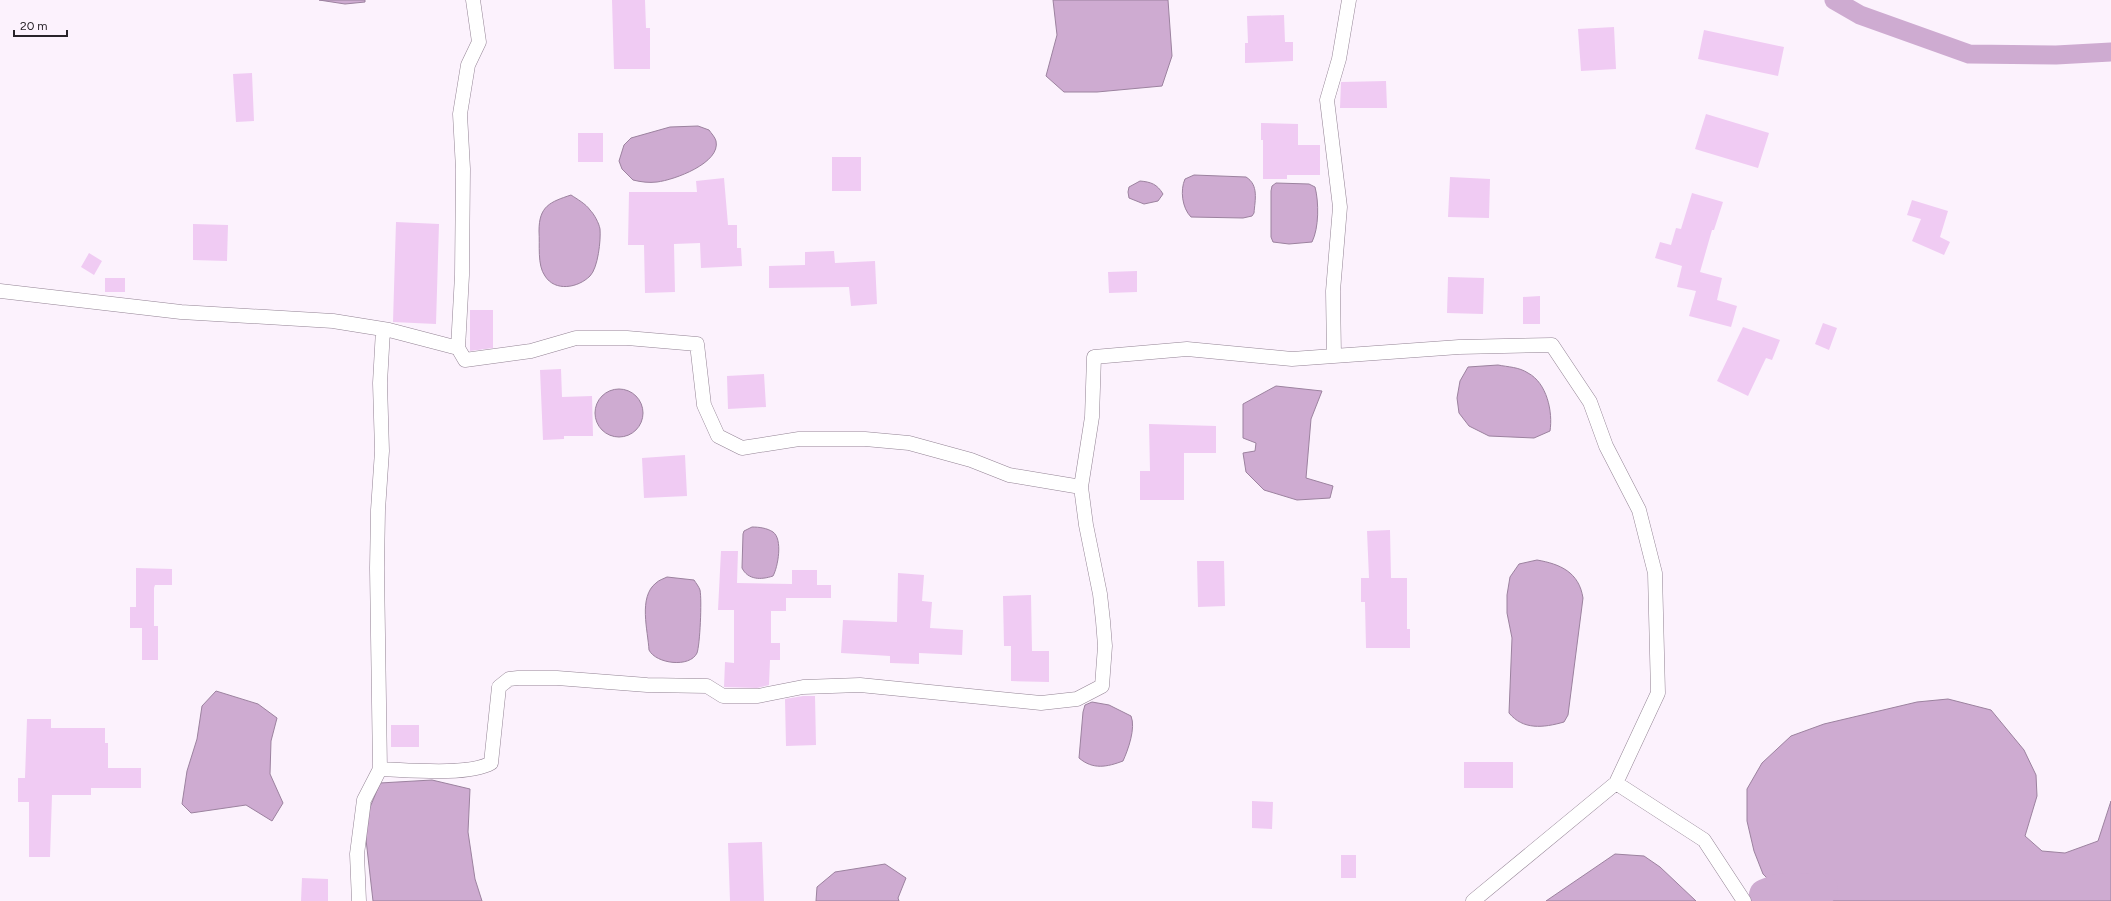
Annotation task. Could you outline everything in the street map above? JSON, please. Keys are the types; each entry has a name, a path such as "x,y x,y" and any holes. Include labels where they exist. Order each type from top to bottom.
{"street":[{"path":"473,0 479,42 468,65 460,114 463,169 462,276 458,348 465,360 532,351 576,338 627,338 697,344 704,404 718,436 742,448 799,438 865,438 909,444 970,460 1009,475 1081,486"},
{"path":"1334,355 1333,291 1340,207 1327,100 1339,59 1349,0"},
{"path":"0,291 181,312 333,320 458,348"},
{"path":"360,901 357,854 364,800 380,769 377,568 378,510 382,451 380,383 383,330"},
{"path":"380,769 455,770 482,768 491,763 499,687 509,679 518,678 557,678 647,685 707,686 723,696 758,696 804,687 860,685 1041,703 1077,699 1102,686 1105,646 1100,594 1086,525 1081,486 1092,417 1094,357 1187,349 1292,359 1334,355 1459,348 1552,345 1590,402 1606,446 1639,510 1655,574 1658,693 1616,783 1474,901"},
{"path":"1616,783 1704,840 1744,901"}],"shaded area":[{"path":"319,0 365,0 365,2 345,4"},
{"path":"1053,0 1168,0 1172,56 1162,86 1097,92 1064,92 1046,76 1057,35"},
{"path":"698,126 709,130 716,141 716,149 704,163 695,169 665,181 642,182 633,180 622,169 619,161 624,145 631,138 670,127"},
{"path":"1194,175 1246,177 1255,188 1254,213 1252,216 1243,218 1191,217 1184,204 1182,193 1185,179"},
{"path":"1140,181 1151,183 1158,188 1163,194 1158,201 1144,204 1129,198 1129,187"},
{"path":"1276,183 1309,184 1315,187 1318,215 1316,230 1312,242 1289,244 1273,242 1271,237 1271,191 1272,186"},
{"path":"571,195 592,212 599,224 600,240 597,261 590,276 573,285 560,286 549,281 542,271 539,255 539,231 541,216 547,206 557,200"},
{"path":"1498,365 1525,371 1535,378 1540,384 1549,407 1551,423 1550,431 1534,438 1489,436 1469,426 1459,413 1457,398 1460,381 1468,367"},
{"path":"1276,386 1322,391 1311,419 1306,478 1333,486 1330,498 1297,500 1264,490 1246,472 1243,453 1255,451 1256,443 1243,438 1243,404"},
{"path":"619,389 628,391 636,396 641,404 643,413 641,422 636,430 628,435 619,437 610,435 602,430 597,422 595,413 597,404 602,396 610,391"},
{"path":"752,527 768,530 773,532 776,536 779,553 777,566 773,576 764,578 751,577 742,568 743,534 744,531"},
{"path":"1537,560 1553,564 1567,571 1577,582 1581,589 1583,598 1568,715 1564,722 1549,726 1527,725 1515,719 1509,713 1512,638 1507,613 1507,595 1510,577 1519,564"},
{"path":"667,577 694,580 700,590 701,603 697,653 688,661 665,661 653,655 649,650 645,615 647,597 650,589 656,583"},
{"path":"216,691 258,704 277,718 271,741 270,774 283,803 272,821 246,805 191,813 182,804 187,771 197,739 202,706"},
{"path":"1948,699 1991,710 2024,750 2036,775 2037,796 2025,836 2042,851 2065,853 2098,841 2111,801 2111,901 1790,901 1763,874 1754,851 1747,821 1747,789 1762,763 1791,736 1824,724 1917,702"},
{"path":"1092,702 1109,705 1131,716 1133,727 1132,733 1123,761 1106,766 1095,766 1084,762 1079,758 1083,712 1085,705"},
{"path":"432,780 470,789 468,832 475,879 482,901 373,901 364,822 380,783"},
{"path":"1615,854 1644,856 1660,867 1696,901 1546,901"},
{"path":"885,864 906,878 898,898 899,901 816,901 817,887 835,872"}],"building":[{"path":"612,0 645,0 646,28 650,28 650,69 614,69"},
{"path":"1284,15 1285,42 1293,42 1293,61 1245,63 1245,43 1248,43 1247,16"},
{"path":"1614,27 1616,69 1581,71 1578,29"},
{"path":"1704,30 1784,47 1778,76 1698,59"},
{"path":"252,73 254,121 236,122 233,74"},
{"path":"1386,81 1387,108 1340,108 1341,82"},
{"path":"1706,114 1769,133 1758,168 1695,149"},
{"path":"1261,123 1298,124 1298,145 1320,145 1320,175 1287,175 1287,179 1263,179 1263,140 1261,140"},
{"path":"578,133 603,133 603,162 578,162"},
{"path":"832,157 861,157 861,191 832,191"},
{"path":"1450,177 1490,179 1489,218 1448,217"},
{"path":"724,178 728,225 737,225 737,248 741,248 742,266 701,268 700,243 674,244 675,292 645,293 644,245 628,245 629,192 697,192 696,181"},
{"path":"1692,193 1723,202 1714,230 1712,230 1700,272 1722,278 1717,300 1737,306 1731,327 1689,316 1696,291 1677,287 1682,266 1655,258 1660,242 1671,245 1676,228 1681,229"},
{"path":"1912,200 1948,211 1940,237 1950,242 1944,255 1912,241 1921,219 1907,215"},
{"path":"396,222 439,224 436,324 393,322"},
{"path":"193,224 228,225 227,261 193,260"},
{"path":"834,251 835,263 875,261 877,304 851,306 849,287 769,288 769,266 805,265 805,252"},
{"path":"89,253 102,261 94,275 81,267"},
{"path":"1137,271 1137,292 1109,293 1108,272"},
{"path":"1448,277 1484,278 1483,314 1447,313"},
{"path":"105,278 125,278 125,292 105,292"},
{"path":"1540,296 1540,324 1523,324 1523,297"},
{"path":"470,310 493,310 493,348 470,351"},
{"path":"1823,323 1837,328 1829,350 1815,344"},
{"path":"1743,327 1780,340 1772,360 1766,358 1748,396 1717,381"},
{"path":"561,369 562,397 592,396 593,436 564,436 564,439 543,440 540,370"},
{"path":"764,374 766,407 728,409 727,376"},
{"path":"1149,424 1216,426 1216,453 1184,453 1184,500 1140,500 1140,471 1150,471"},
{"path":"685,455 687,496 644,498 642,458"},
{"path":"1390,530 1391,578 1407,578 1407,629 1410,629 1410,648 1366,648 1365,602 1361,602 1361,578 1369,578 1367,531"},
{"path":"721,551 738,551 737,583 792,584 792,570 817,570 817,585 831,585 831,598 786,598 786,611 771,611 771,643 780,643 780,660 770,660 769,685 757,688 724,687 725,662 734,663 734,610 718,610"},
{"path":"1197,561 1224,561 1225,606 1198,607"},
{"path":"136,568 172,569 172,585 155,585 154,588 154,626 158,626 158,660 142,660 142,628 130,628 130,607 136,607"},
{"path":"898,573 924,575 922,601 932,602 930,628 963,630 962,655 919,653 919,664 890,663 890,656 841,653 843,620 897,622"},
{"path":"1031,595 1032,651 1049,651 1049,682 1011,681 1011,646 1004,646 1003,596"},
{"path":"815,696 816,745 786,746 785,699"},
{"path":"27,719 51,719 51,728 105,728 105,743 108,743 108,768 141,768 141,788 91,788 91,795 52,795 50,857 29,857 29,802 18,802 18,778 25,778"},
{"path":"391,725 419,725 419,747 391,747"},
{"path":"1464,762 1513,762 1513,788 1464,788"},
{"path":"1252,801 1273,802 1272,829 1252,828"},
{"path":"762,842 764,901 730,901 728,843"},
{"path":"1341,855 1356,855 1356,878 1341,878"},
{"path":"302,878 328,879 328,901 301,901"}],"waterway":[{"path":"1834,0 1860,15 1969,54 2056,55 2111,52"},
{"path":"1765,895 1778,890 1822,889"}]}
